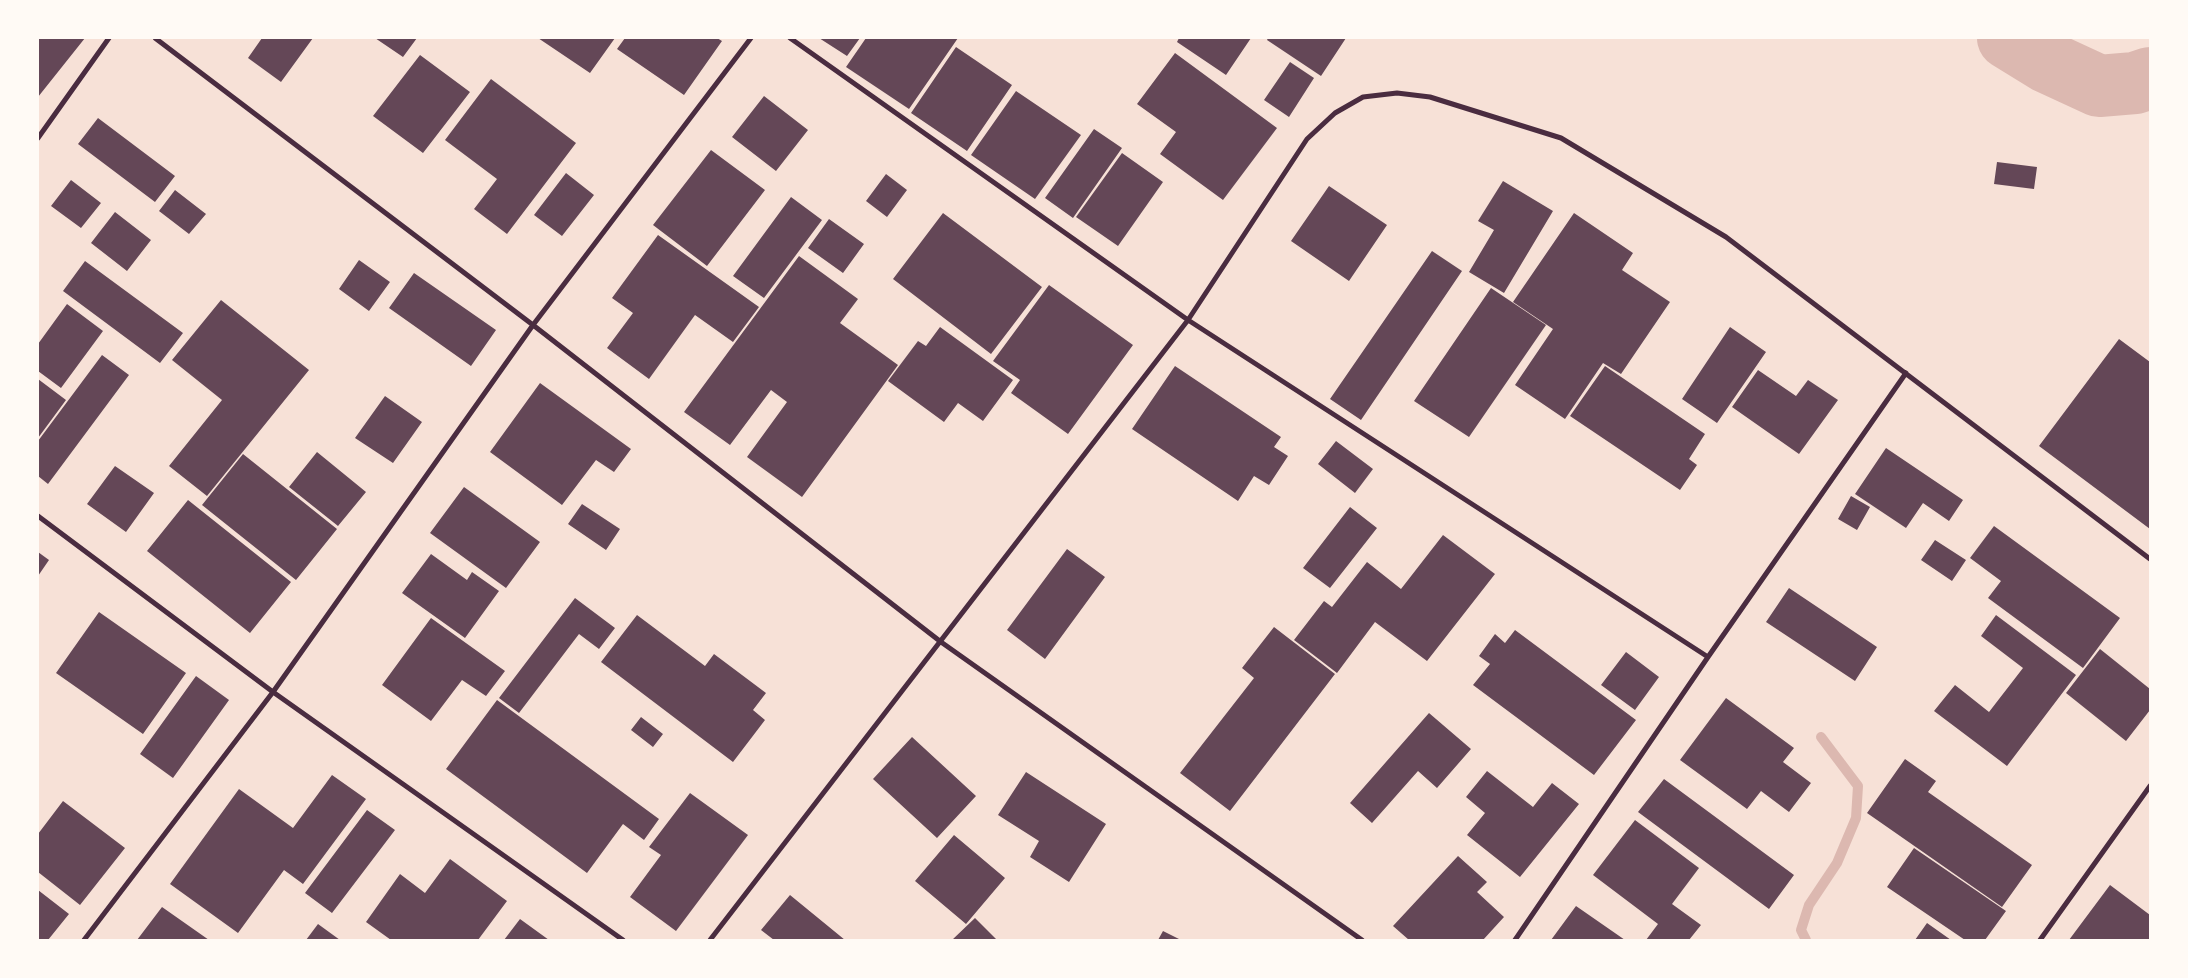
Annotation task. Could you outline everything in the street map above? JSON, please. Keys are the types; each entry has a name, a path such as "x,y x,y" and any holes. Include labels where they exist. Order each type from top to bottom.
{"street":[{"path":"38,138 109,38"},
{"path":"155,38 533,325 941,642 1362,940"},
{"path":"84,940 272,692 533,325 751,38"},
{"path":"790,38 1188,320 1708,657"},
{"path":"710,940 1188,320 1307,139 1335,113 1363,97 1397,93 1430,97 1561,138 1726,238 2150,559"},
{"path":"1515,940 1708,657 1906,373"},
{"path":"38,516 272,692 623,940"},
{"path":"2040,940 2150,786"}],"building":[{"path":"38,38 85,38 38,97"},
{"path":"262,38 313,38 281,82 248,58"},
{"path":"375,38 417,38 403,57"},
{"path":"538,38 615,38 590,73"},
{"path":"625,38 717,38 722,41 684,95 617,49"},
{"path":"819,38 860,38 847,56"},
{"path":"866,38 958,38 909,109 846,67"},
{"path":"1179,38 1251,38 1226,75 1177,42"},
{"path":"1268,38 1346,38 1321,76 1267,40"},
{"path":"956,47 1012,85 967,151 911,113"},
{"path":"1175,53 1277,128 1223,200 1160,154 1176,132 1137,104"},
{"path":"420,55 470,92 423,153 373,116"},
{"path":"1290,62 1314,78 1289,117 1264,100"},
{"path":"491,79 576,143 507,234 474,209 497,179 445,140"},
{"path":"1016,91 1081,135 1035,199 971,155"},
{"path":"764,96 808,130 776,171 732,137"},
{"path":"98,118 175,176 155,202 78,144"},
{"path":"1094,129 1122,148 1073,218 1045,198"},
{"path":"711,150 765,190 707,266 653,225"},
{"path":"1122,153 1163,182 1118,246 1076,217"},
{"path":"1997,162 2037,167 2034,189 1994,184"},
{"path":"566,173 594,195 562,236 534,215"},
{"path":"886,174 907,190 887,217 866,201"},
{"path":"71,180 101,203 81,228 51,206"},
{"path":"1503,181 1553,211 1504,293 1469,272 1494,230 1478,221"},
{"path":"1329,186 1387,225 1349,281 1291,241"},
{"path":"175,190 206,214 189,234 159,211"},
{"path":"791,197 822,220 764,298 733,276"},
{"path":"115,212 151,240 127,271 91,243"},
{"path":"943,213 1042,287 991,354 893,279"},
{"path":"1574,213 1633,253 1622,270 1670,302 1621,374 1603,363 1565,419 1515,385 1553,329 1513,302"},
{"path":"829,219 864,244 843,273 808,248"},
{"path":"658,235 759,307 733,342 695,315 649,379 607,348 633,313 612,298"},
{"path":"1432,251 1462,271 1361,420 1330,399"},
{"path":"799,256 858,299 840,323 898,365 802,497 747,457 787,402 771,390 730,445 684,412"},
{"path":"359,260 390,282 369,311 339,289"},
{"path":"85,261 183,333 160,363 63,291"},
{"path":"414,273 496,330 471,366 389,308"},
{"path":"1049,285 1133,345 1068,434 1011,393 1020,380 993,361"},
{"path":"1491,288 1546,325 1469,437 1414,401"},
{"path":"221,300 309,370 207,496 169,466 222,400 172,360"},
{"path":"67,304 103,331 61,388 38,371 38,344"},
{"path":"940,327 1013,380 983,421 958,403 944,422 888,381 918,341 926,346"},
{"path":"1730,327 1766,352 1717,423 1682,399"},
{"path":"2119,339 2150,362 2150,529 2039,446"},
{"path":"102,355 129,375 48,484 38,476 38,441"},
{"path":"1175,366 1281,437 1274,447 1288,456 1269,485 1254,476 1238,501 1132,429"},
{"path":"1605,366 1705,434 1689,459 1697,465 1680,490 1570,416"},
{"path":"1758,370 1796,396 1808,380 1838,400 1799,454 1732,407"},
{"path":"38,379 66,400 38,438"},
{"path":"540,383 631,449 614,472 596,460 562,505 490,452"},
{"path":"385,396 422,422 393,463 355,438"},
{"path":"1336,441 1373,469 1355,493 1318,464"},
{"path":"1886,448 1963,500 1949,521 1923,503 1906,528 1855,494"},
{"path":"317,452 366,492 338,526 289,487"},
{"path":"243,454 337,529 296,580 202,505"},
{"path":"115,466 154,493 126,532 87,504"},
{"path":"464,487 540,542 506,588 430,533"},
{"path":"1851,496 1870,507 1857,530 1838,519"},
{"path":"188,500 291,582 250,633 147,551"},
{"path":"582,504 620,529 606,550 568,524"},
{"path":"1350,507 1377,528 1330,588 1303,568"},
{"path":"1994,526 2120,618 2083,668 1988,598 2001,581 1970,558"},
{"path":"1443,535 1495,574 1427,661 1375,622 1337,673 1294,640 1324,601 1332,607 1367,562 1401,589"},
{"path":"1935,540 1966,560 1952,581 1921,560"},
{"path":"1067,549 1105,577 1045,659 1007,630"},
{"path":"38,552 49,560 38,576"},
{"path":"431,554 467,580 472,572 499,591 465,638 402,593"},
{"path":"1789,588 1877,647 1855,681 1766,622"},
{"path":"575,598 615,628 599,649 579,634 519,713 499,698"},
{"path":"99,612 186,673 143,734 56,673"},
{"path":"637,615 705,666 714,654 766,693 753,710 765,720 733,762 601,662"},
{"path":"1996,615 2076,675 2007,766 1934,711 1955,685 1989,712 2023,668 1981,636"},
{"path":"431,618 505,671 486,696 462,680 431,721 382,685"},
{"path":"1274,627 1335,674 1230,811 1180,773 1254,678 1242,668"},
{"path":"1515,630 1636,720 1594,775 1473,685 1490,664 1479,656 1495,634 1505,643"},
{"path":"2100,649 2150,689 2150,710 2126,741 2066,693"},
{"path":"1626,652 1659,677 1635,710 1601,685"},
{"path":"196,676 229,700 173,778 140,754"},
{"path":"1726,698 1794,748 1783,762 1811,783 1789,812 1761,791 1747,809 1680,760"},
{"path":"497,700 659,819 644,840 623,824 587,873 446,769"},
{"path":"1429,713 1471,749 1437,788 1418,771 1372,823 1350,803"},
{"path":"641,717 663,734 653,747 631,730"},
{"path":"912,737 976,796 937,838 873,779"},
{"path":"1905,759 1936,781 1928,792 2032,865 2002,907 1867,813"},
{"path":"1487,771 1533,807 1552,783 1579,804 1520,877 1467,835 1485,813 1466,797"},
{"path":"1026,772 1106,824 1069,882 1030,857 1039,841 998,815"},
{"path":"332,775 366,799 303,884 284,870 238,933 170,884 239,789 293,828"},
{"path":"1664,779 1794,875 1769,909 1638,812"},
{"path":"690,793 748,835 676,931 630,897 661,855 649,847"},
{"path":"63,801 125,848 80,905 38,872 38,834"},
{"path":"367,810 395,830 332,913 305,893"},
{"path":"1635,820 1699,868 1672,904 1701,925 1689,940 1646,940 1658,924 1593,875"},
{"path":"954,835 1005,878 966,924 915,881"},
{"path":"1914,848 2006,911 1985,940 1965,940 1887,887"},
{"path":"1458,856 1487,882 1477,892 1504,917 1483,940 1409,940 1393,926"},
{"path":"450,859 507,901 478,940 391,940 366,922 400,874 425,893"},
{"path":"2110,885 2150,915 2150,940 2069,940"},
{"path":"38,890 69,914 48,940 38,940"},
{"path":"790,895 845,940 774,940 761,930"},
{"path":"1576,906 1625,940 1551,940"},
{"path":"162,907 209,940 137,940"},
{"path":"975,918 997,940 952,940"},
{"path":"520,919 549,940 504,940"},
{"path":"1927,923 1951,940 1915,940"},
{"path":"318,924 340,940 306,940"},
{"path":"1163,931 1181,940 1158,940"}],"waterway":[{"path":"2008,38 2047,62 2099,86 2135,83 2150,78"},
{"path":"1806,940 1801,930 1809,905 1837,863 1856,818 1858,786 1821,737"}]}
